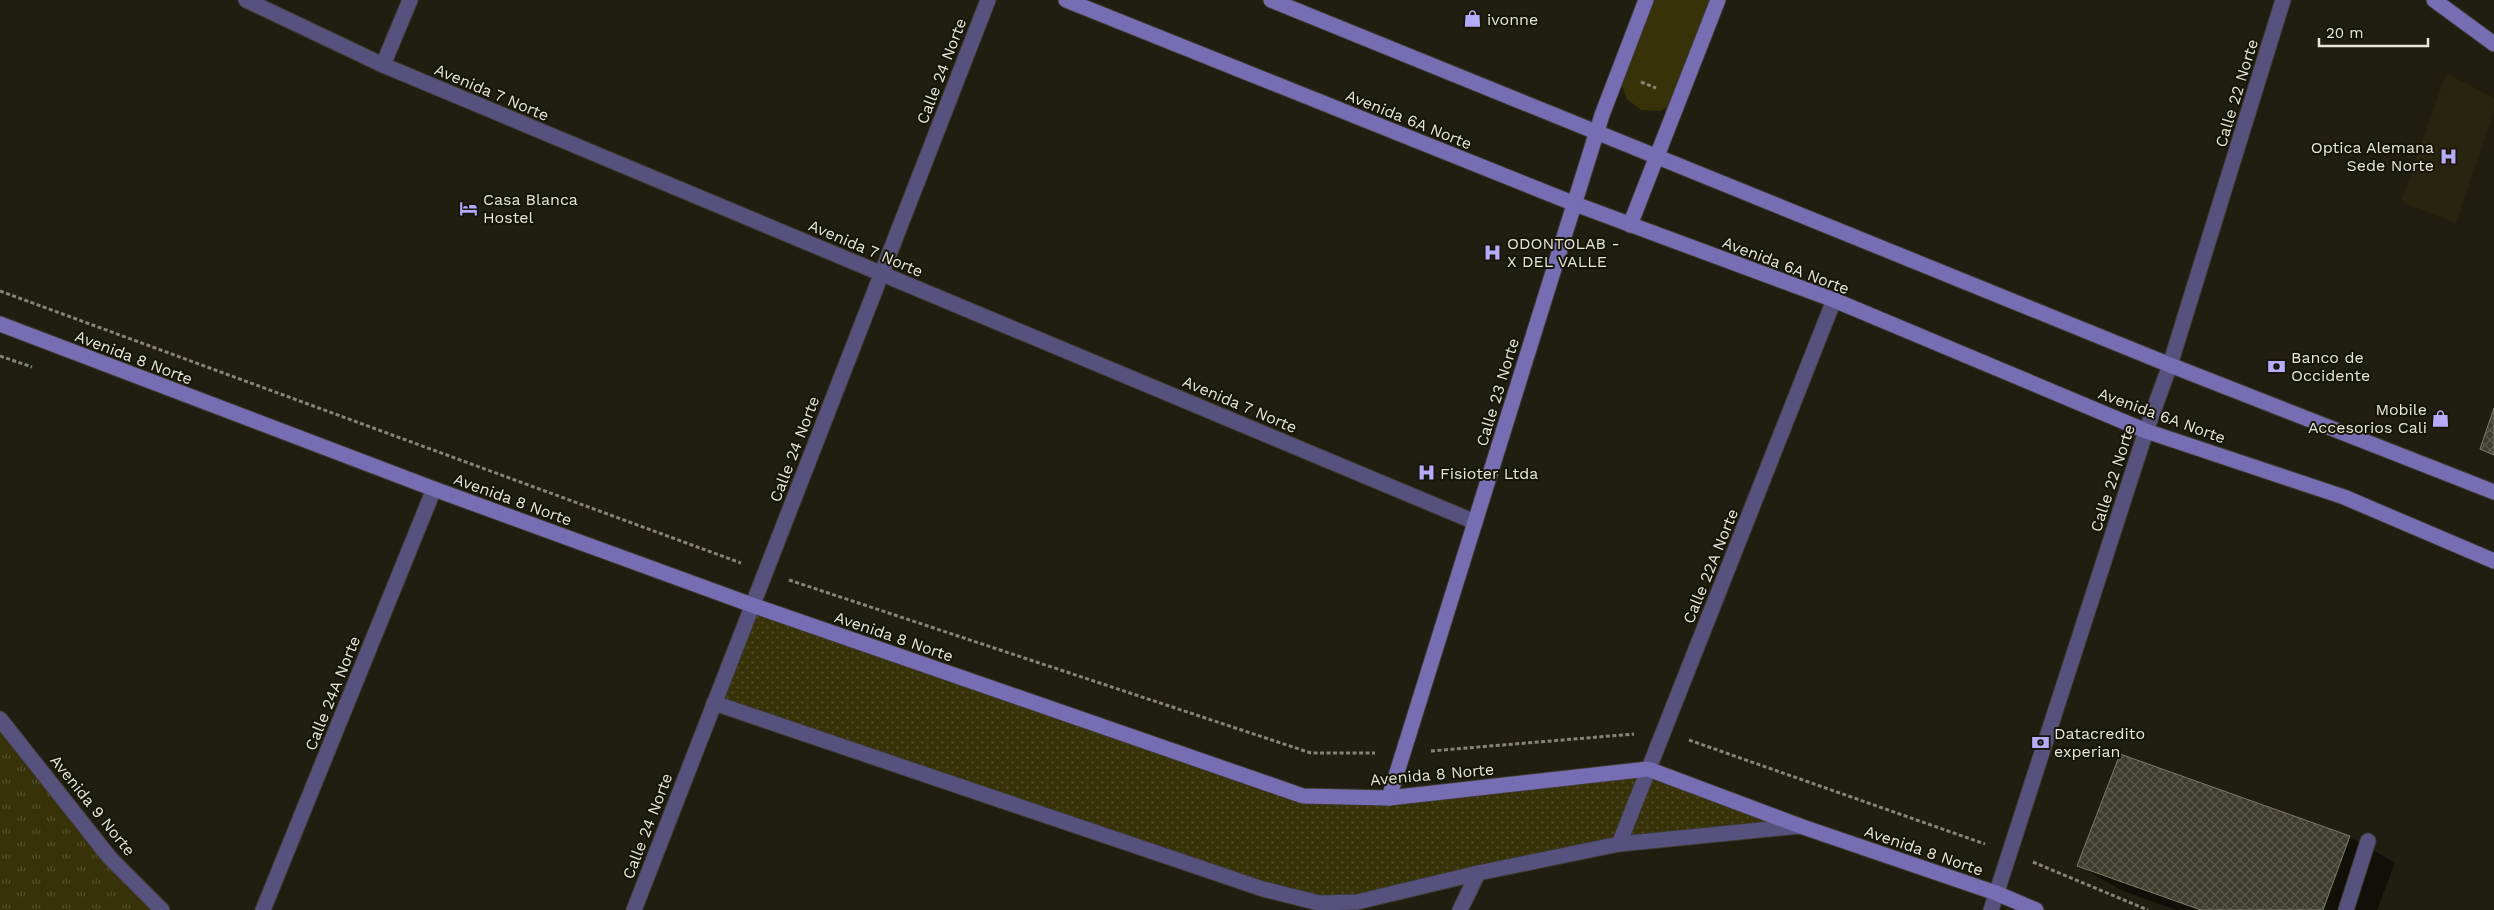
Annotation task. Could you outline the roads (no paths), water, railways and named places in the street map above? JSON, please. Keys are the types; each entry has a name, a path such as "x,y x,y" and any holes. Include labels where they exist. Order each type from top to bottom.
{"street":[{"name":"Avenida 7 Norte","path":"246,0 383,65 1475,522"},
{"path":"383,65 410,0"},
{"name":"Calle 24 Norte","path":"634,910 988,0"},
{"name":"Avenida 6A Norte","path":"1066,0 1575,204 1834,300 2146,431 2344,497 2494,561"},
{"path":"1271,0 2170,365 2494,492"},
{"name":"Calle 23 Norte","path":"1389,798 1597,133 1646,0"},
{"path":"1630,225 1718,0"},
{"name":"Calle 22 Norte","path":"1991,910 2146,431 2170,365 2283,0"},
{"path":"2434,0 2494,44"},
{"name":"Calle 22A Norte","path":"1619,844 1834,300"},
{"name":"Avenida 8 Norte","path":"0,324 434,488 752,605 1303,796 1389,798 1648,769 1800,826 1996,893 2036,910"},
{"name":"Calle 24A Norte","path":"263,910 434,488"},
{"name":"Avenida 8 Norte","path":"714,703 1263,889 1319,903 1357,902 1619,844 1800,826"},
{"name":"Avenida 9 Norte","path":"0,719 110,858 162,910"},
{"path":"2346,910 2368,841"},
{"path":"1460,910 1478,874"}],"place":[{"name":"ivonne","path":"1473,19"},
{"name":"Optica Alemana Sede Norte","path":"2448,156"},
{"name":"Casa Blanca Hostel","path":"469,208"},
{"name":"ODONTOLAB - X DEL VALLE","path":"1493,252"},
{"name":"Banco de Occidente","path":"2277,366"},
{"name":"Mobile Accesorios Cali","path":"2441,418"},
{"name":"Fisioter Ltda","path":"1426,473"},
{"name":"Datacredito experian","path":"2040,742"}]}
